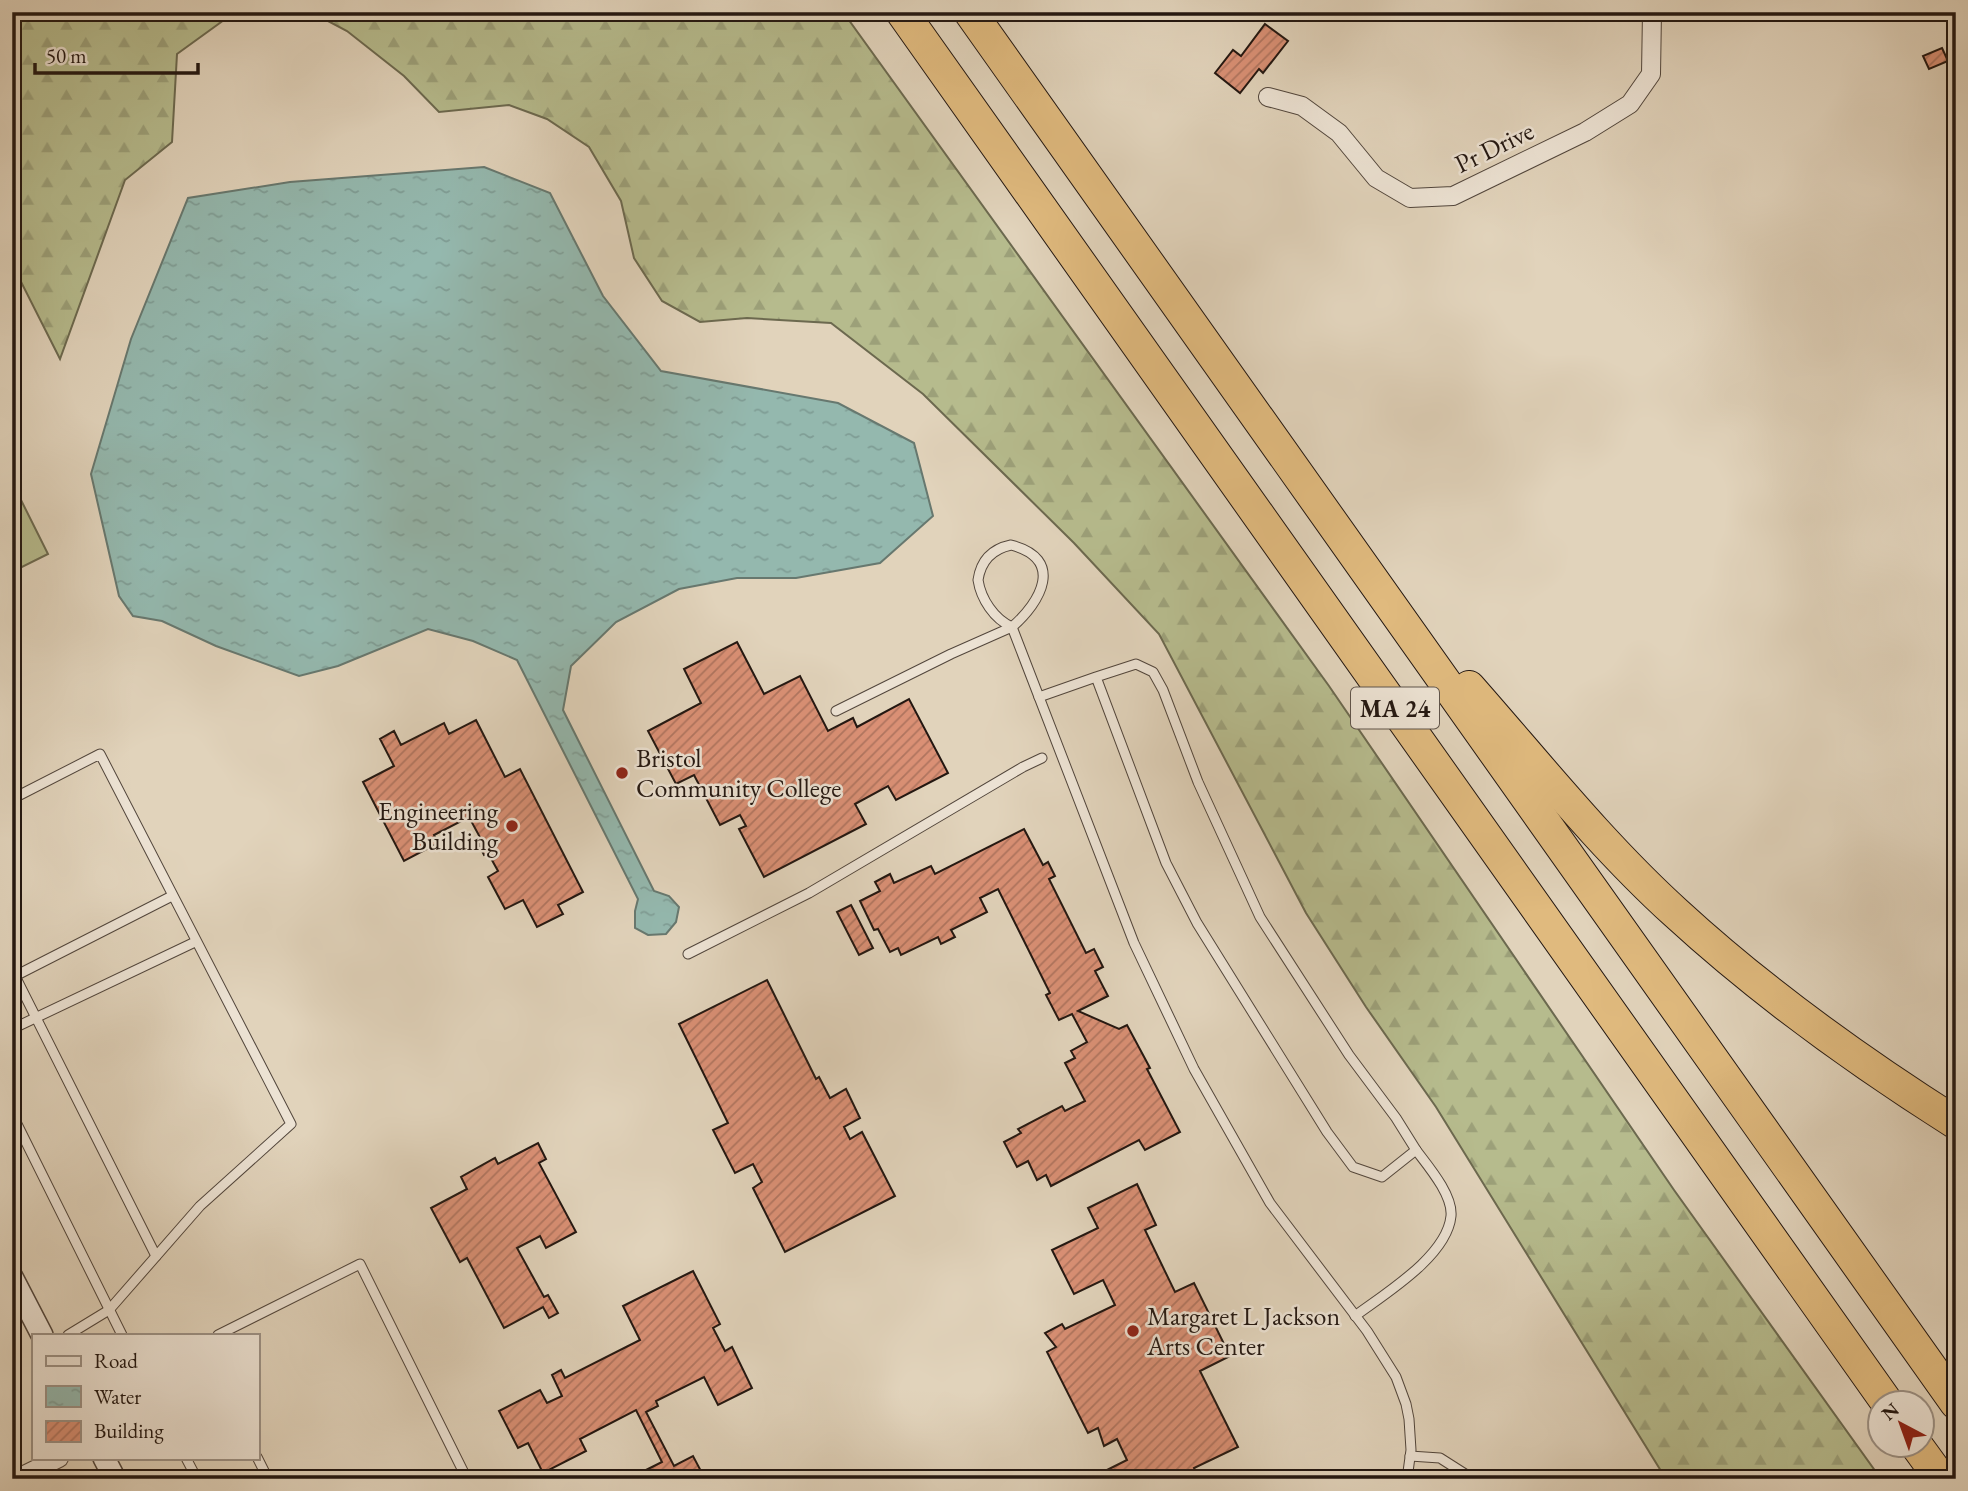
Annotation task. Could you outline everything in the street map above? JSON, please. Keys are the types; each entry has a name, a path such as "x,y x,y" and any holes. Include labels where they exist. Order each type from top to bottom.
{"highway":[{"name":"MA 24","path":"902,12 1878,1390"},
{"name":"MA 24","path":"970,12 1956,1404"},
{"path":"1321,508 1521,746 1617,854 1675,912 1803,1017 1877,1071 1956,1123"},
{"path":"1927,1460 1941,1479"}],"street":[{"name":"Pr Drive","path":"1268,97 1303,106 1339,133 1376,178 1410,198 1453,196 1585,132 1630,104 1651,74 1652,12"},
{"path":"12,1277 41,1334"},
{"path":"16,1479 55,1460"},
{"path":"105,1460 115,1479"}],"lane":[{"path":"836,711 1012,627 1030,611 1041,594 1044,585 1037,561 1021,548 1011,545 993,551 986,558 978,580 987,603 1005,624 1012,627 1134,943 1194,1069 1270,1203 1389,1364 1402,1391 1409,1419 1410,1456 1407,1479"},
{"path":"1040,697 1097,680 1136,664 1153,672 1163,690 1198,782 1260,917 1349,1055 1442,1185 1452,1214 1442,1244 1402,1281 1355,1316"},
{"path":"1097,680 1166,863 1197,923 1327,1132 1353,1167 1382,1177 1416,1150"},
{"path":"12,799 100,754 290,1124 200,1206 109,1310 70,1334"},
{"path":"688,954 809,893 1042,758"},
{"path":"156,1256 14,973 172,896"},
{"path":"12,1029 195,942"},
{"path":"12,1114 121,1334"},
{"path":"220,1334 360,1264 467,1479"},
{"path":"1410,1456 1440,1458 1473,1479"},
{"path":"187,1460 197,1479"},
{"path":"258,1460 268,1479"}],"green space":[{"path":"12,12 235,12 177,54 172,142 125,180 60,359 12,264"},
{"path":"311,12 843,12 1329,686 1674,1190 1881,1479 1666,1479 1436,1107 1366,1007 1306,913 1159,634 1074,543 923,394 831,323 747,318 700,322 662,301 634,258 621,201 589,147 547,119 509,105 439,112 404,76 347,31"},
{"path":"12,482 48,554 12,572"}],"water":[{"path":"484,167 550,193 603,296 661,371 838,403 914,443 933,516 880,563 796,578 737,578 679,589 616,622 571,666 563,710 654,891 669,896 679,907 676,922 666,934 648,935 635,928 638,899 517,660 473,641 428,629 338,666 299,676 216,646 162,621 133,616 119,596 91,474 131,339 188,198 290,182"}],"building":[{"path":"1265,24 1288,41 1263,73 1259,69 1240,93 1215,73 1233,50 1241,56"},
{"path":"1942,48 1948,61 1929,69 1923,56"},
{"path":"737,642 764,694 800,676 828,731 853,718 857,727 909,699 948,773 896,800 888,786 855,804 866,824 764,877 739,829 746,826 740,815 720,825 694,775 676,784 648,731 701,703 684,669"},
{"name":"Engineering Building","path":"476,720 505,777 520,769 583,892 558,905 563,914 537,927 523,900 505,909 488,877 498,871 488,853 484,855 478,843 482,841 469,817 434,835 438,843 404,861 363,782 394,766 380,739 394,731 401,745 444,723 449,734"},
{"path":"1024,829 1043,865 1048,862 1055,876 1049,879 1086,953 1094,949 1103,967 1095,971 1108,996 1078,1011 1119,1029 1127,1025 1180,1132 1145,1150 1139,1140 1051,1186 1046,1175 1037,1180 1028,1161 1017,1167 1004,1142 1021,1133 1018,1129 1062,1106 1065,1111 1085,1101 1065,1063 1075,1058 1071,1051 1087,1042 1072,1014 1059,1020 1046,995 1050,993 998,889 980,898 987,912 951,930 955,937 941,944 938,937 901,955 898,948 890,952 878,929 874,930 860,901 880,891 875,882 890,874 894,883 931,866 935,874"},
{"path":"851,905 873,948 859,955 837,912"},
{"path":"767,980 816,1079 819,1077 830,1098 846,1089 860,1118 844,1127 850,1139 862,1132 895,1196 785,1252 753,1188 762,1182 753,1164 735,1173 713,1130 728,1123 679,1024"},
{"path":"538,1143 546,1159 539,1163 576,1232 546,1248 540,1236 517,1248 544,1297 548,1295 558,1313 549,1318 543,1307 504,1328 467,1258 460,1262 431,1208 467,1189 461,1177 495,1158 498,1164"},
{"name":"Margaret L Jackson Arts Center","path":"1137,1184 1156,1225 1145,1230 1175,1292 1194,1283 1230,1356 1200,1371 1238,1447 1194,1468 1199,1479 1089,1479 1127,1460 1117,1439 1104,1446 1098,1428 1088,1433 1047,1352 1056,1347 1045,1333 1062,1324 1065,1329 1115,1305 1103,1280 1074,1294 1052,1250 1098,1228 1088,1208"},
{"path":"693,1271 720,1324 713,1328 725,1351 732,1347 752,1388 718,1405 704,1377 656,1401 658,1406 646,1412 674,1466 693,1456 702,1473 691,1479 628,1479 662,1462 636,1410 580,1439 586,1451 543,1473 528,1443 518,1448 499,1411 540,1390 547,1403 562,1396 552,1375 561,1370 565,1378 640,1340 623,1306"}],"place":[{"name":"Bristol Community College","path":"622,773"},
{"name":"Engineering Building","path":"512,826"},
{"name":"Margaret L Jackson Arts Center","path":"1133,1331"}]}
